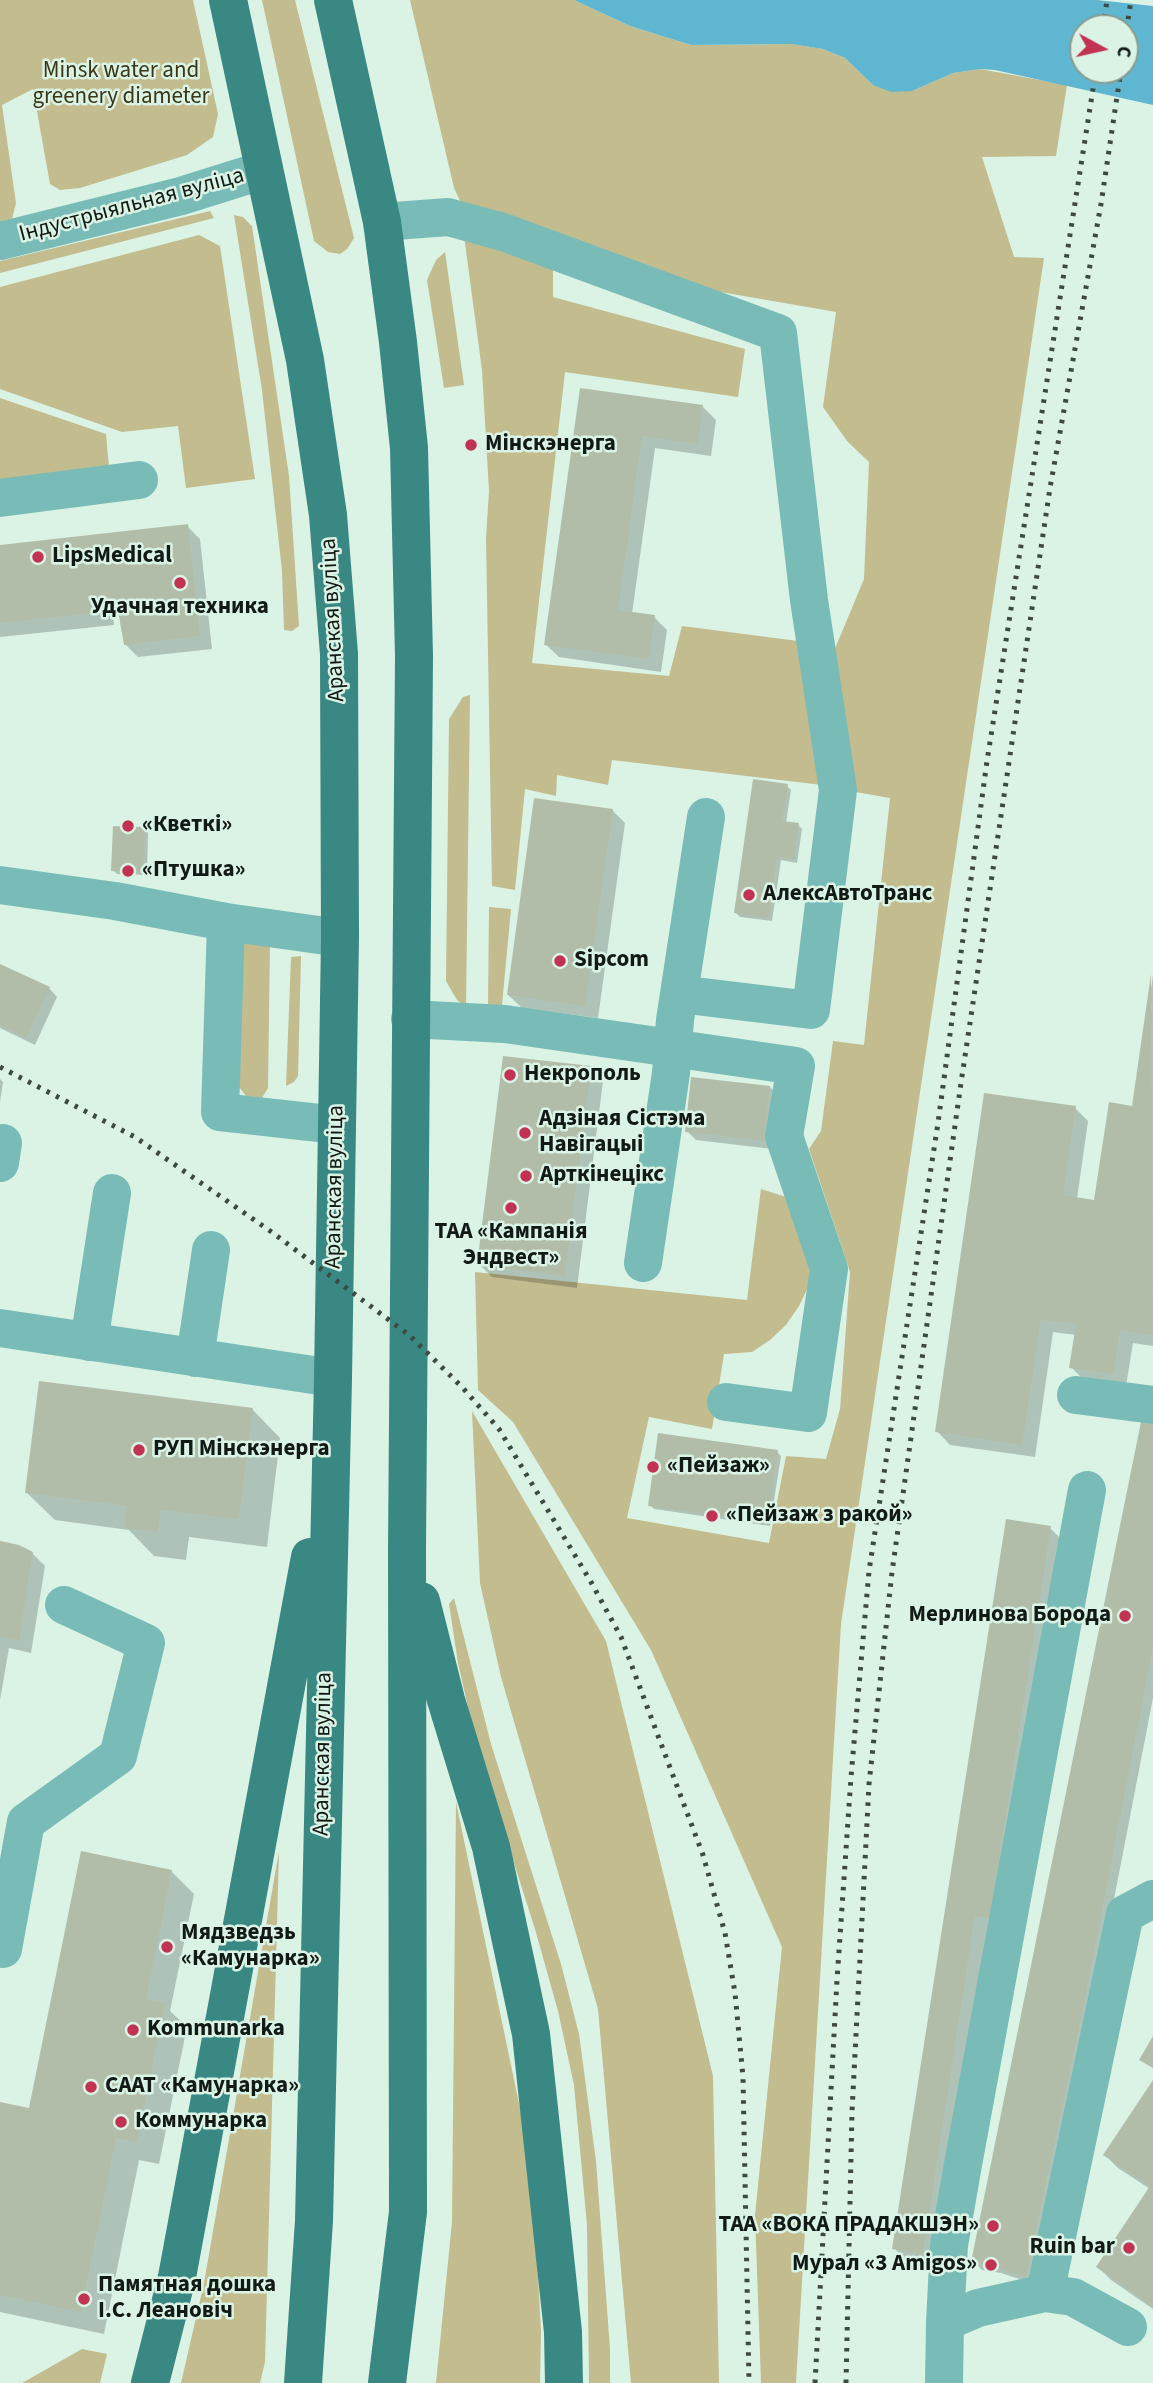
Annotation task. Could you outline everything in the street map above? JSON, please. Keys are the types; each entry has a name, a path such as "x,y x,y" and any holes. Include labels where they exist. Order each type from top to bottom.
{"main road":[{"name":"Аранская вуліца","path":"228,0 304,360 328,514 339,654 340,938 333,1378 314,2221 303,2383"},
{"path":"333,0 382,222 398,342 409,448 414,656 407,1548 408,2212 387,2383"},
{"path":"150,2383 177,2277 331,1441"},
{"path":"407,1548 446,1700 491,1847 523,1989 531,2034 562,2319 564,2383"}],"street":[{"name":"Індустрыяльная вуліца","path":"0,241 181,196 264,170"},
{"path":"382,222 448,218 503,232 778,333 809,600 838,790 811,1010 679,994"},
{"path":"0,498 139,480"},
{"path":"643,1263 671,1073 671,1047 706,817"},
{"path":"0,885 340,938"},
{"path":"226,922 220,1112 337,1125"},
{"path":"410,1019 505,1024 796,1066 784,1136 829,1269 808,1413 726,1402"},
{"path":"89,1342 112,1193"},
{"path":"195,1357 211,1250"},
{"path":"0,1328 333,1378"},
{"path":"1076,1395 1153,1405"},
{"path":"944,2383 949,2245 976,2173 1087,1490"},
{"path":"3,1950 26,1822 118,1756 146,1643 64,1605"},
{"path":"1045,2293 1125,1914 1153,1899"},
{"path":"945,2322 978,2308 1045,2293 1073,2297 1128,2327"}],"green space":[{"name":"Minsk water and greenery diameter","path":"0,0 193,0 218,114 213,137 187,155 80,188 60,190 50,184 33,89 2,105 16,203 12,219 0,223"},
{"path":"262,0 295,0 354,238 340,254 328,252 314,241"},
{"path":"410,0 574,0 630,26 691,45 792,44 823,49 845,58 873,85 912,91 953,73 980,69 1067,85 1056,156 982,157 1014,257 1044,258 841,1624 796,2383 761,2383 755,2215 782,1947 651,1650 513,1422 478,1390 475,1272 747,1300 761,1189 789,1198 804,1226 811,1281 799,1306 786,1325 752,1352 724,1354 712,1429 649,1417 627,1518 769,1543 786,1456 826,1459 840,1409 850,1272 809,1149 821,1131 833,1041 864,1045 890,798 850,791 834,651 864,579 869,462 847,441 823,407 836,312 715,291 462,205 454,188"},
{"path":"210,211 214,218 0,273 0,261"},
{"path":"234,215 243,217 252,226 289,476 299,626 292,631 284,630 282,571 262,390"},
{"path":"199,235 220,246 255,479 186,488 178,426 122,432 0,389 0,287"},
{"path":"464,236 553,262 553,297 745,349 738,397 565,372 532,663 669,676 682,626 798,641 822,785 612,760 608,785 557,775 556,796 525,789 515,890 492,886 486,538 489,491 482,370"},
{"path":"445,252 464,385 444,388 427,280 436,260"},
{"path":"0,398 106,434 109,467 0,480"},
{"path":"470,695 466,1007 457,1000 446,981 449,719 463,697"},
{"path":"489,907 511,909 502,1005 488,1006"},
{"path":"241,939 270,943 268,1088 262,1098 246,1096 239,1087"},
{"path":"301,956 298,1076 286,1086 291,957"},
{"path":"472,1411 606,1641 713,2076 719,2383 631,2383 598,2009 501,1677 480,1583"},
{"path":"454,1598 491,1744 561,1964 579,2034 596,2161 610,2349 610,2383 589,2383 587,2225 574,2085 558,2011 535,1929 477,1747 458,1663 449,1604"},
{"path":"456,1802 521,2113 535,2221 541,2331 540,2383 436,2383 452,2222"},
{"path":"279,1851 265,2362 260,2383 181,2383 204,2283"},
{"path":"82,2349 107,2354 100,2383 22,2383"}],"water":[{"path":"574,0 1097,0 1153,6 1153,105 980,69 953,73 912,91 891,92 873,85 845,58 823,49 792,44 691,45 630,26"}],"building":[{"path":"580,388 703,405 698,444 642,436 618,610 655,615 649,659 544,645"},
{"path":"188,524 200,636 124,645 116,599 101,601 102,612 0,623 0,545"},
{"path":"753,779 788,784 782,821 799,823 794,859 777,857 769,918 734,913"},
{"path":"534,798 613,809 585,1006 507,995"},
{"path":"113,826 145,827 143,872 111,871"},
{"path":"0,964 50,987 26,1038 0,1025"},
{"path":"1151,974 1153,1335 1120,1330 1114,1374 1069,1368 1076,1324 1041,1320 1022,1445 935,1432 984,1093 1076,1106 1063,1195 1094,1200 1109,1102 1132,1106"},
{"path":"503,1056 591,1066 565,1276 477,1265"},
{"path":"691,1077 770,1086 764,1141 685,1132"},
{"name":"РУП Мінскэнерга","path":"39,1381 253,1408 239,1519 161,1510 158,1532 124,1528 127,1506 25,1493"},
{"path":"1143,1412 1153,1414 1153,1647 1082,2014 1026,2277 991,2265 971,2262"},
{"path":"658,1433 778,1450 767,1523 648,1506"},
{"path":"1006,1519 1051,1526 990,1918 975,1916 923,2254 892,2249"},
{"path":"0,1541 19,1545 33,1552 19,1641 0,1637"},
{"name":"СААТ «Камунарка»","path":"81,1851 172,1870 146,1999 165,2003 137,2142 116,2138 81,2312 0,2295 0,2102 29,2108"},
{"path":"1153,2036 1153,2068 1139,2060"},
{"path":"1153,2080 1153,2307 1096,2267 1150,2186 1103,2155"}],"railway":[{"path":"1105,14 1107,0"},
{"path":"1129,14 1131,0"},
{"path":"815,2383 837,1980 869,1571 938,1123 987,761 1094,84"},
{"path":"846,2383 852,2112 869,1784 892,1572 961,1083 1050,488 1101,204 1119,84"},
{"path":"0,1067 135,1137 273,1233 409,1335 462,1387 499,1429 591,1582 621,1637 703,1855 725,1933 735,1993 743,2077 749,2383"}],"place":[{"name":"Мінскэнерга","path":"471,445"},
{"name":"LipsMedical","path":"38,557"},
{"name":"Удачная техника","path":"180,583"},
{"name":"«Кветкі»","path":"128,826"},
{"name":"«Птушка»","path":"128,871"},
{"name":"АлексАвтоТранс","path":"749,895"},
{"name":"Sipcom","path":"560,961"},
{"name":"Некрополь","path":"510,1075"},
{"name":"Адзіная Сістэма Навігацыі","path":"525,1133"},
{"name":"Арткінецікс","path":"526,1176"},
{"name":"ТАА «Кампанія Эндвест»","path":"511,1208"},
{"name":"РУП Мінскэнерга","path":"139,1450"},
{"name":"«Пейзаж»","path":"653,1467"},
{"name":"«Пейзаж з ракой»","path":"712,1516"},
{"name":"Мерлинова Борода","path":"1125,1616"},
{"name":"Мядзведзь «Камунарка»","path":"167,1947"},
{"name":"Kommunarka","path":"133,2030"},
{"name":"СААТ «Камунарка»","path":"91,2087"},
{"name":"Коммунарка","path":"121,2122"},
{"name":"ТАА «ВОКА ПРАДАКШЭН»","path":"993,2226"},
{"name":"Ruin bar","path":"1129,2248"},
{"name":"Мурал «3 Amigos»","path":"991,2265"},
{"name":"Памятная дошка І.С. Леановіч","path":"84,2299"}]}
